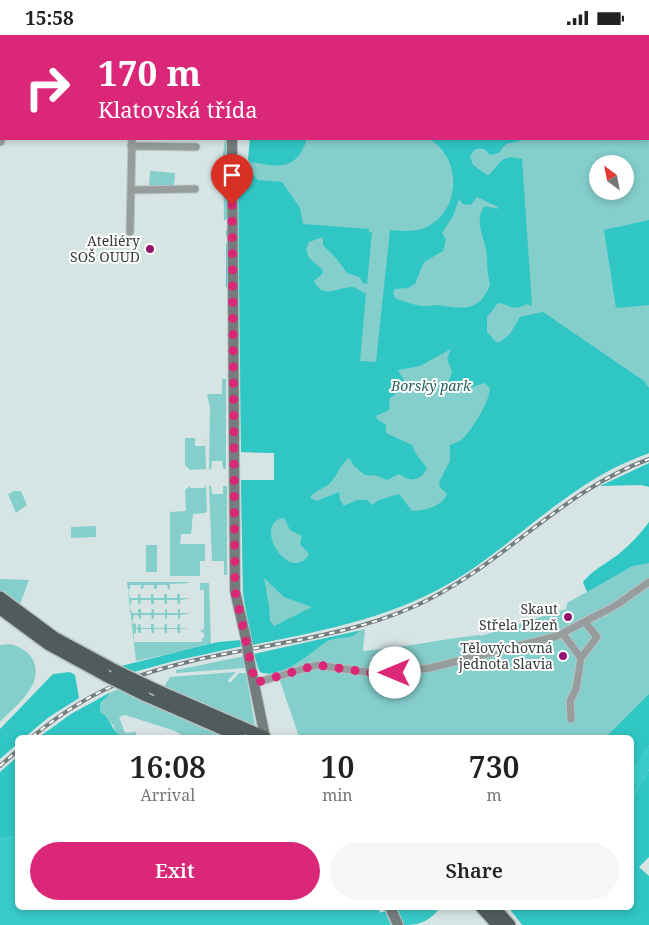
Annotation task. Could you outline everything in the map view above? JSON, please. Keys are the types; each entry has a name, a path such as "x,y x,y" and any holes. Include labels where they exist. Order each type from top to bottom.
{"highway":[{"path":"0,597 54,637 117,671 260,735"},
{"path":"0,609 49,645 106,677 235,735"},
{"path":"484,910 497,925"},
{"path":"497,910 510,925"}],"main road":[{"path":"232,140 235,591 255,683 262,735"},
{"path":"391,910 398,925"}],"street":[{"path":"0,128 0,141"},
{"path":"130,232 131,142 196,147"},
{"path":"131,190 195,189"},
{"path":"255,683 317,665 379,674 430,668 563,634 615,605 649,582"},
{"path":"571,719 570,701 576,689 581,658 597,637 585,622"},
{"path":"563,634 581,658"}],"green space":[{"path":"225,140 229,140 228,218 224,221 223,154"},
{"name":"Borský park","path":"250,140 649,140 649,453 612,469 578,488 483,561 450,583 427,595 403,606 354,622 252,645 243,593 241,480 274,480 274,453 241,452 238,172 248,168"},
{"path":"150,171 175,173 174,186 149,185"},
{"path":"222,379 226,379 226,469 223,469 222,461 212,461 211,469 209,469 210,408 207,394 222,394"},
{"path":"205,437 206,469 190,470 185,465 185,438 195,438 195,446 205,446"},
{"path":"190,486 190,488 204,488 206,486 207,511 205,513 193,514 191,534 181,534 180,544 205,544 205,561 200,561 200,576 170,576 170,512 186,511 185,490"},
{"path":"209,486 211,486 212,494 223,494 223,486 227,486 227,575 224,575 224,561 212,561"},
{"path":"14,491 21,491 27,505 16,513 8,494"},
{"name":"Tělovýchovná jednota Slavia","path":"649,522 649,745 634,769 634,735 298,735 277,672 271,674 262,673 258,669 254,654 365,629 363,651 481,636 566,609 567,603 633,566"},
{"path":"96,526 96,537 71,538 71,527"},
{"path":"146,545 157,545 157,572 146,572"},
{"path":"0,579 29,580 20,604 0,590"},
{"path":"127,582 189,582 170,584 170,589 168,589 167,585 157,585 157,589 154,589 154,585 144,585 143,589 141,589 141,585 130,585 128,590 130,598 138,598 138,594 140,594 141,598 151,598 151,594 153,594 154,598 164,598 164,594 167,594 167,598 177,598 177,594 180,594 180,598 191,598 180,600 180,604 178,604 177,600 167,600 167,604 165,604 164,600 154,600 154,604 151,604 151,600 141,600 140,604 138,604 138,600 132,600 130,606 132,613 138,613 138,609 141,609 141,613 151,613 152,609 154,609 154,613 165,613 165,609 167,609 167,613 178,613 178,609 180,609 180,613 191,613 180,615 180,619 178,619 178,615 167,615 167,619 165,619 165,615 154,615 154,619 152,619 151,615 141,615 141,619 139,619 138,615 134,615 132,623 136,624 136,628 138,624 140,624 141,628 151,628 151,624 154,624 154,628 164,628 165,624 167,624 167,628 177,628 178,624 180,624 180,628 191,629 180,629 180,633 178,633 177,629 167,629 167,633 165,633 164,629 154,629 154,633 152,633 151,629 141,629 141,633 138,633 138,629 136,629 134,642 202,642 204,633 200,631 204,629 204,590 200,590 200,583 209,583 211,645 136,661"},
{"path":"11,644 29,654 36,669 35,678 27,694 0,722 0,645"},
{"path":"245,656 245,668 176,673 176,670"},
{"path":"236,672 228,680 230,683 239,673 246,673 255,726 164,687 170,677"},
{"path":"118,689 222,735 182,735 175,731 125,715 119,717 125,733 136,732 136,735 118,735 115,733 114,726 100,712 105,698"}],"shaded area":[{"path":"250,140 307,140 298,157 286,164 270,165 251,162 248,159"},
{"name":"Borský park","path":"430,140 520,140 506,144 499,153 490,155 485,150 479,149 474,150 470,157 473,165 487,175 506,158 522,159 532,306 527,304 515,308 498,303 487,317 487,332 496,342 500,342 510,334 520,317 543,312 644,381 649,388 649,453 598,477 552,508 486,559 439,589 388,611 361,620 252,645 243,593 241,480 274,480 274,453 241,452 238,172 248,168 258,180 282,182 300,208 303,224 369,229 369,232 372,232 367,284 363,283 359,277 347,273 323,245 323,237 309,242 306,249 309,258 323,270 322,274 314,281 321,290 331,291 352,287 366,293 360,361 376,362 390,230 412,231 425,228 437,220 446,210 451,198 453,185 452,171 448,159 440,148","holes":["477,197 498,207 497,209 485,206 481,212 480,224 486,251 490,285 480,301 475,305 462,308 437,305 422,306 395,298 393,292 395,289 408,288 415,284 424,262 443,251 446,240 442,233 453,216 459,199 463,204 471,205","451,349 447,359 452,371 449,381 451,385 461,391 484,383 490,388 487,400 470,430 461,440 450,445 450,461 439,482 440,487 447,494 442,502 432,507 412,511 399,494 379,500 372,505 367,500 357,500 344,506 340,500 339,492 317,501 310,498 335,478 349,458 354,466 365,475 378,476 387,480 399,474 414,479 424,473 427,468 416,454 412,445 386,433 386,425 377,419 376,416 389,410 390,398 403,389 404,380 398,370 420,366","282,518 285,519 290,530 302,536 300,544 309,554 301,562 293,563 285,559 273,542 271,532 274,523","264,578 284,597 312,607 274,626 270,621"]},
{"path":"649,220 649,305 616,308 604,230"},
{"path":"649,463 649,487 641,485 600,486"},
{"path":"649,522 649,563 633,566 587,592 583,582 596,569 624,550"},
{"path":"359,631 352,636 326,642 295,664 277,672 260,672 254,654"},
{"path":"242,640 243,646 134,672 121,666 218,642"},
{"path":"70,672 75,675 79,698 49,717 27,735 15,735 15,746 0,759 0,729 53,674"},
{"path":"111,692 101,703 100,712 119,735 42,735 71,714"},
{"path":"649,694 649,745 634,769 634,735 608,735"},
{"path":"649,745 649,770 634,795 634,769"},
{"path":"15,759 15,836 0,840 0,772"},
{"path":"649,770 649,857 639,867 649,876 649,925 522,925 511,910 634,910 634,795"},
{"path":"15,836 15,910 379,910 380,913 385,911 391,925 0,925 0,840"},
{"path":"398,910 438,910 424,921 404,925"}],"waterway":[{"path":"226,166 227,217"},
{"path":"227,231 227,236"},
{"path":"227,244 227,286"}],"railway":[{"path":"35,735 76,705 100,692 160,669 343,630 413,607 445,591 474,572 587,491 617,473 649,459"},
{"path":"0,766 15,753"}],"place":[{"name":"Ateliéry SOŠ OUUD","path":"150,249"},
{"name":"Skaut Střela Plzeň","path":"568,617"},
{"name":"Tělovýchovná jednota Slavia","path":"563,656"}],"route":[{"path":"232,205 235,591 255,683 317,665 379,674 395,673"}]}
